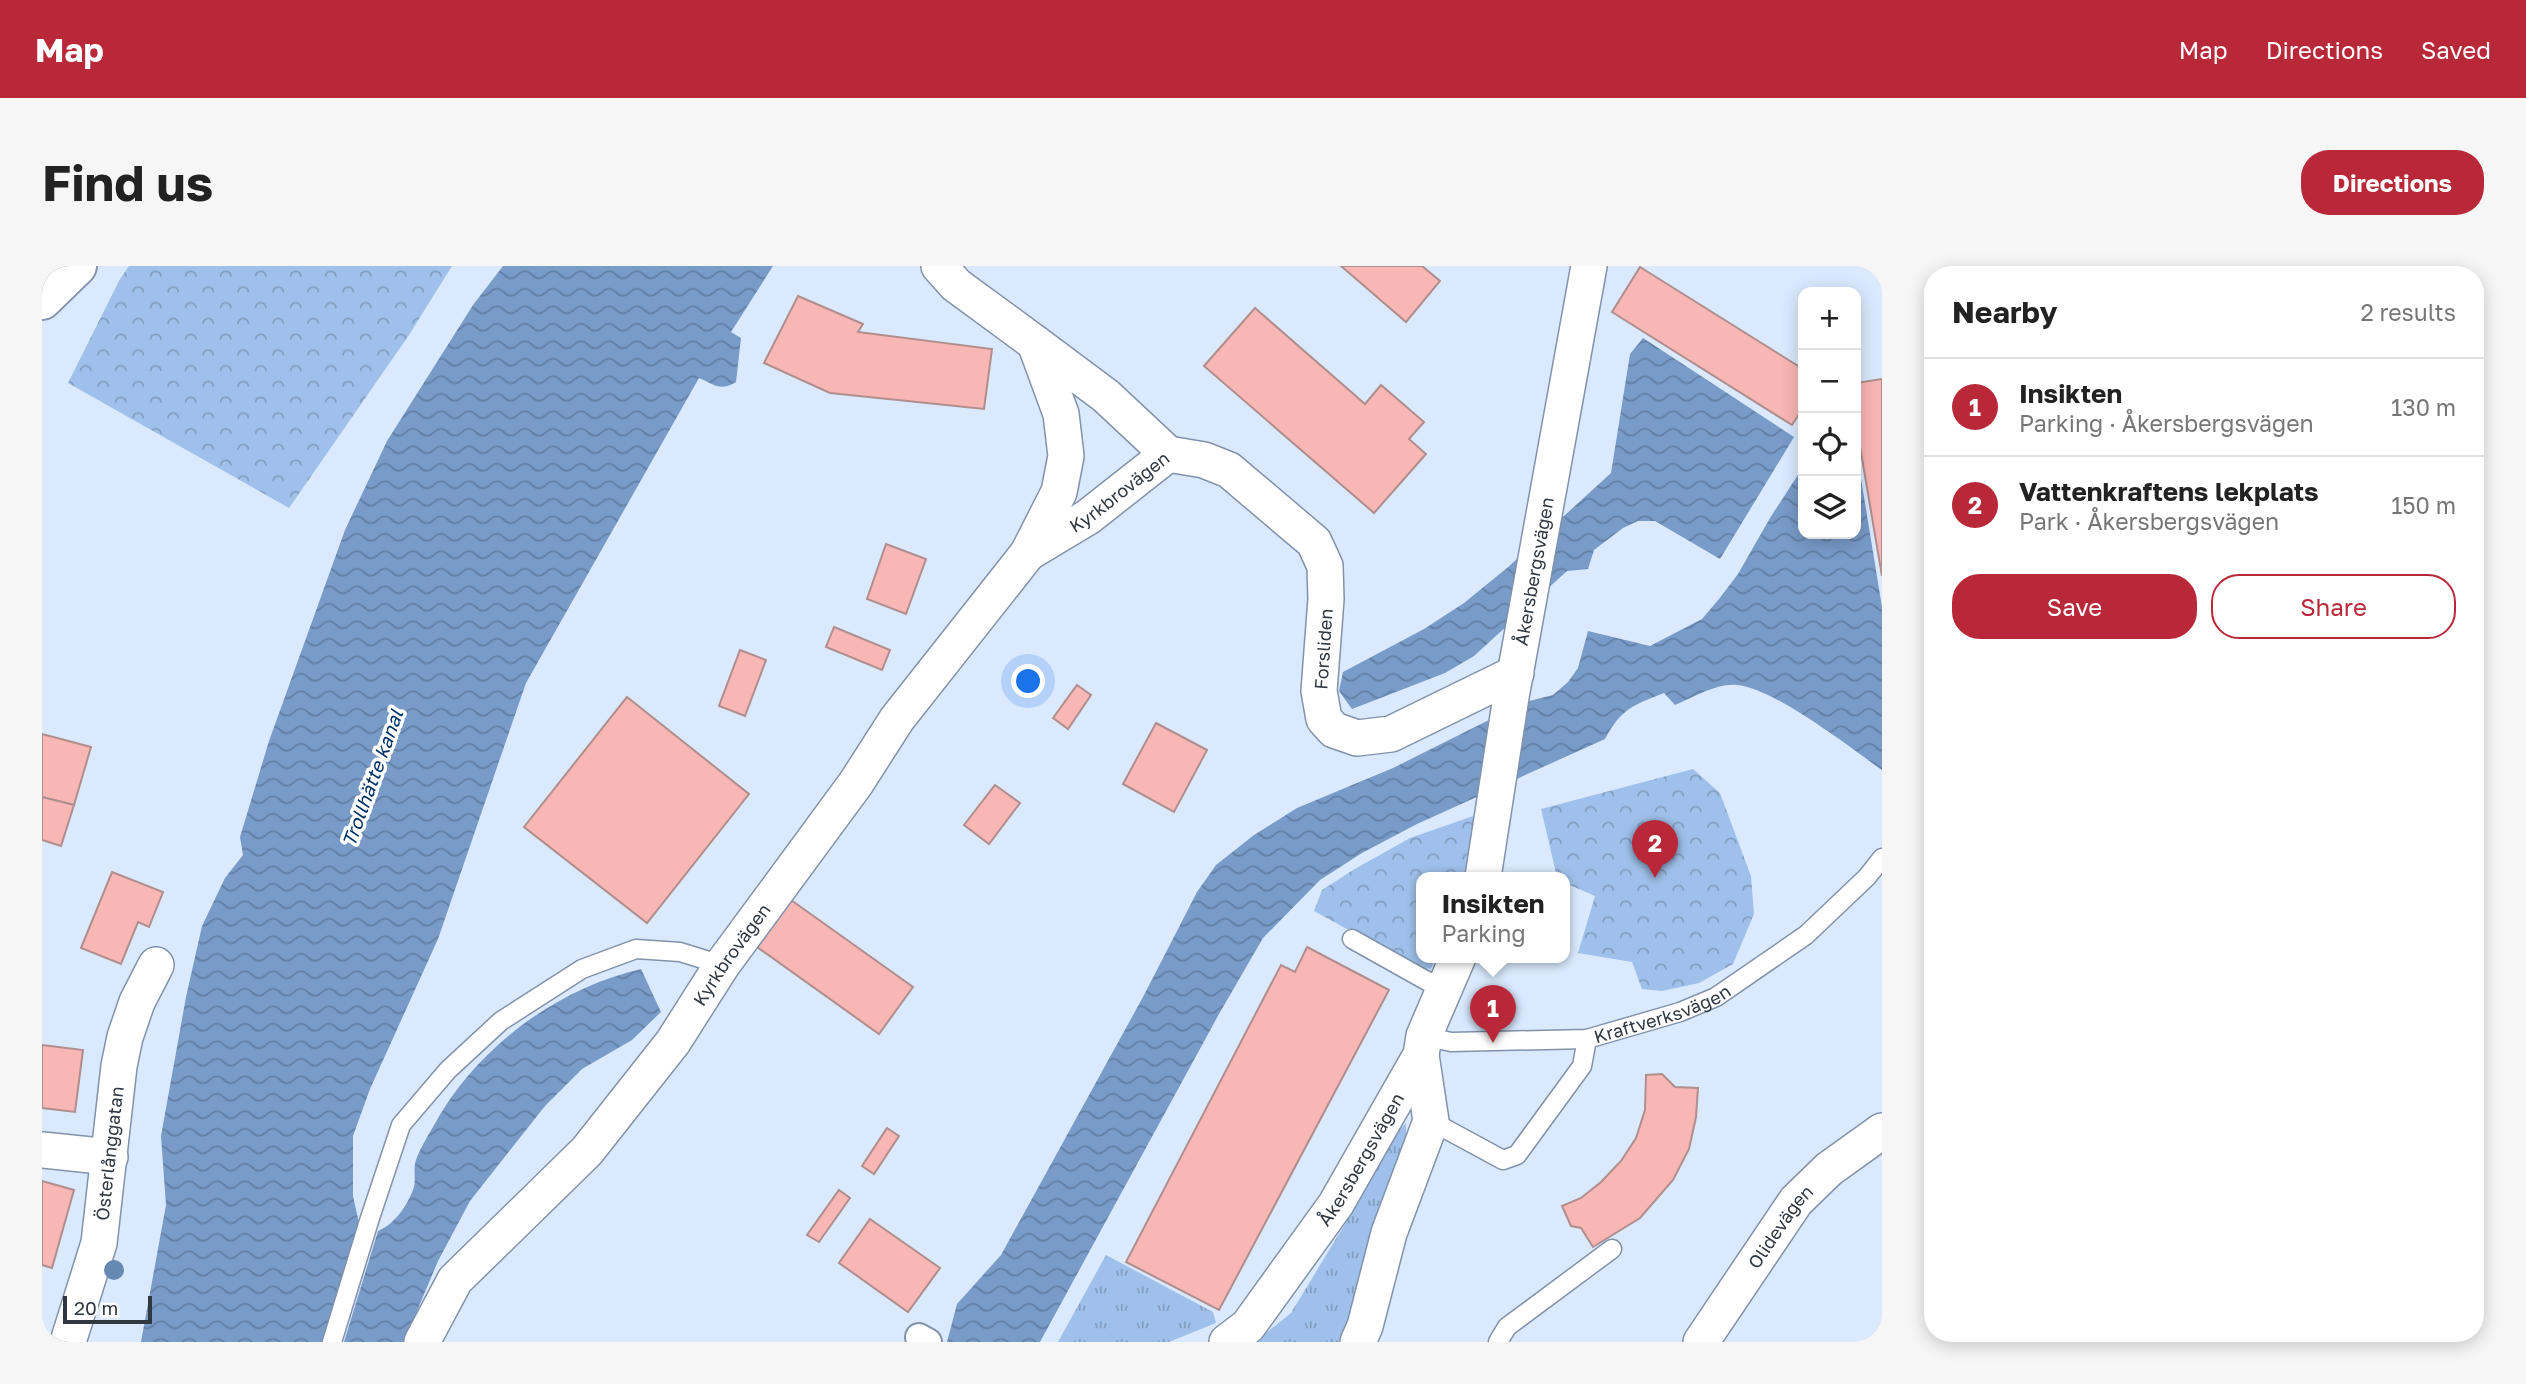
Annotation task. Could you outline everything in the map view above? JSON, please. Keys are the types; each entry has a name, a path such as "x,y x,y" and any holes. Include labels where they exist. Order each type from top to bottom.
{"street":[{"path":"42,300 77,266"},
{"name":"Kyrkbrovägen","path":"939,266 956,285 1106,396 1168,454 1088,517 1028,553"},
{"name":"Åkersbergsvägen","path":"1484,872 1513,685 1589,266"},
{"name":"Kyrkbrovägen","path":"422,1342 455,1280 587,1151 673,1042 722,965 856,783 897,719 1028,553 1059,492 1066,456 1061,414 1035,343"},
{"name":"Forsliden","path":"1168,454 1204,460 1229,470 1314,542 1325,566 1326,599 1319,691 1324,719 1334,730 1357,738 1391,734 1513,685"},
{"name":"Österlånggatan","path":"68,1342 99,1243 119,1066 125,1037 137,1002 156,965"},
{"name":"Åkersbergsvägen","path":"1227,1342 1248,1326 1336,1204 1423,1045 1451,973"},
{"path":"1358,1342 1365,1326 1389,1233 1431,1121 1423,1045"},
{"name":"Olidevägen","path":"1701,1342 1796,1201 1829,1169 1882,1131"},
{"path":"42,1150 110,1157"}],"lane":[{"name":"Kraftverksvägen","path":"1431,1121 1503,1160 1517,1155 1582,1066 1587,1039 1680,1012 1716,997 1806,935 1867,877 1882,858"},
{"path":"1352,939 1427,981 1451,973"},
{"path":"332,1342 401,1125 447,1070 501,1021 582,970 604,961 636,949 680,952 722,965"},
{"path":"1423,1045 1587,1039"},
{"path":"1498,1342 1507,1327 1612,1249"}],"green space":[{"path":"129,266 452,266 409,335 289,508 68,383"},
{"path":"1693,769 1720,793 1751,876 1754,914 1733,964 1699,983 1662,991 1642,989 1632,962 1578,953 1595,896 1570,885 1570,872 1556,872 1541,809"},
{"path":"1479,814 1468,872 1416,872 1416,963 1434,963 1431,969 1418,968 1314,911 1322,890 1410,838"},
{"path":"1406,1123 1406,1140 1344,1342 1255,1342 1291,1313 1345,1224 1392,1138"},
{"path":"1106,1255 1213,1312 1216,1323 1169,1342 1058,1342"}],"water":[{"name":"Trollhätte kanal","path":"503,266 773,266 731,332 741,338 736,382 721,387 699,378 526,683 438,939 370,1089 353,1136 353,1196 359,1223 323,1342 141,1342 166,1205 161,1136 202,926 225,878 243,855 240,837 269,741 345,530 387,441 473,305"},
{"path":"1643,338 1794,437 1720,559 1655,521 1638,521 1623,528 1594,550 1588,569 1567,571 1474,656 1445,673 1352,709 1339,691 1343,672 1424,629 1464,603 1507,568 1611,473 1630,354"},
{"path":"1798,475 1798,539 1861,539 1861,479 1882,607 1882,770 1811,720 1771,696 1752,689 1737,685 1722,686 1675,705 1664,693 1629,709 1605,739 1417,824 1362,853 1320,880 1263,938 1040,1342 947,1342 957,1304 1001,1255 1143,997 1197,892 1216,865 1254,835 1297,808 1393,768 1525,702 1553,695 1568,682 1578,668 1588,631 1650,646 1702,619 1738,574"},
{"path":"641,969 661,1012 632,1040 582,1069 545,1106 470,1201 438,1261 404,1342 344,1342 378,1231 390,1224 404,1207 414,1187 415,1163 422,1147 450,1099 471,1072 520,1026 548,1007 609,978"}],"building":[{"path":"1341,266 1422,266 1440,281 1406,322"},
{"path":"1640,267 1798,366 1798,416 1792,425 1612,312"},
{"path":"798,296 863,324 858,332 992,349 984,409 830,393 764,363"},
{"path":"1255,308 1365,404 1381,385 1424,422 1409,439 1426,454 1374,513 1204,366"},
{"path":"1882,379 1882,576 1861,452 1861,382"},
{"path":"886,544 926,559 906,614 867,599"},
{"path":"834,627 890,650 882,670 826,647"},
{"path":"740,650 766,660 745,716 719,706"},
{"path":"1077,685 1091,695 1068,729 1053,718"},
{"path":"627,697 749,794 647,923 524,827"},
{"path":"1156,723 1207,750 1174,812 1123,784"},
{"path":"42,734 91,747 74,805 42,797"},
{"path":"995,785 1020,803 989,844 964,825"},
{"path":"42,797 74,805 61,846 42,840"},
{"path":"112,872 163,892 149,927 138,922 121,964 81,948"},
{"path":"791,900 913,987 879,1034 757,947"},
{"path":"1307,947 1389,990 1219,1310 1126,1262 1281,965 1295,972"},
{"path":"42,1045 83,1050 75,1112 42,1108"},
{"path":"1662,1074 1675,1087 1698,1088 1696,1117 1689,1149 1673,1180 1640,1218 1593,1247 1581,1228 1571,1226 1562,1206 1581,1198 1621,1161 1636,1138 1645,1110 1646,1075"},
{"path":"887,1128 899,1136 874,1174 862,1166"},
{"path":"42,1181 74,1190 52,1268 42,1265"},
{"path":"839,1190 850,1198 819,1242 807,1235"},
{"path":"870,1219 940,1268 908,1312 839,1263"}],"place":[{"name":"Vattenkraftens lekplats","path":"1655,878"},
{"name":"Insikten","path":"1493,1043"}]}
